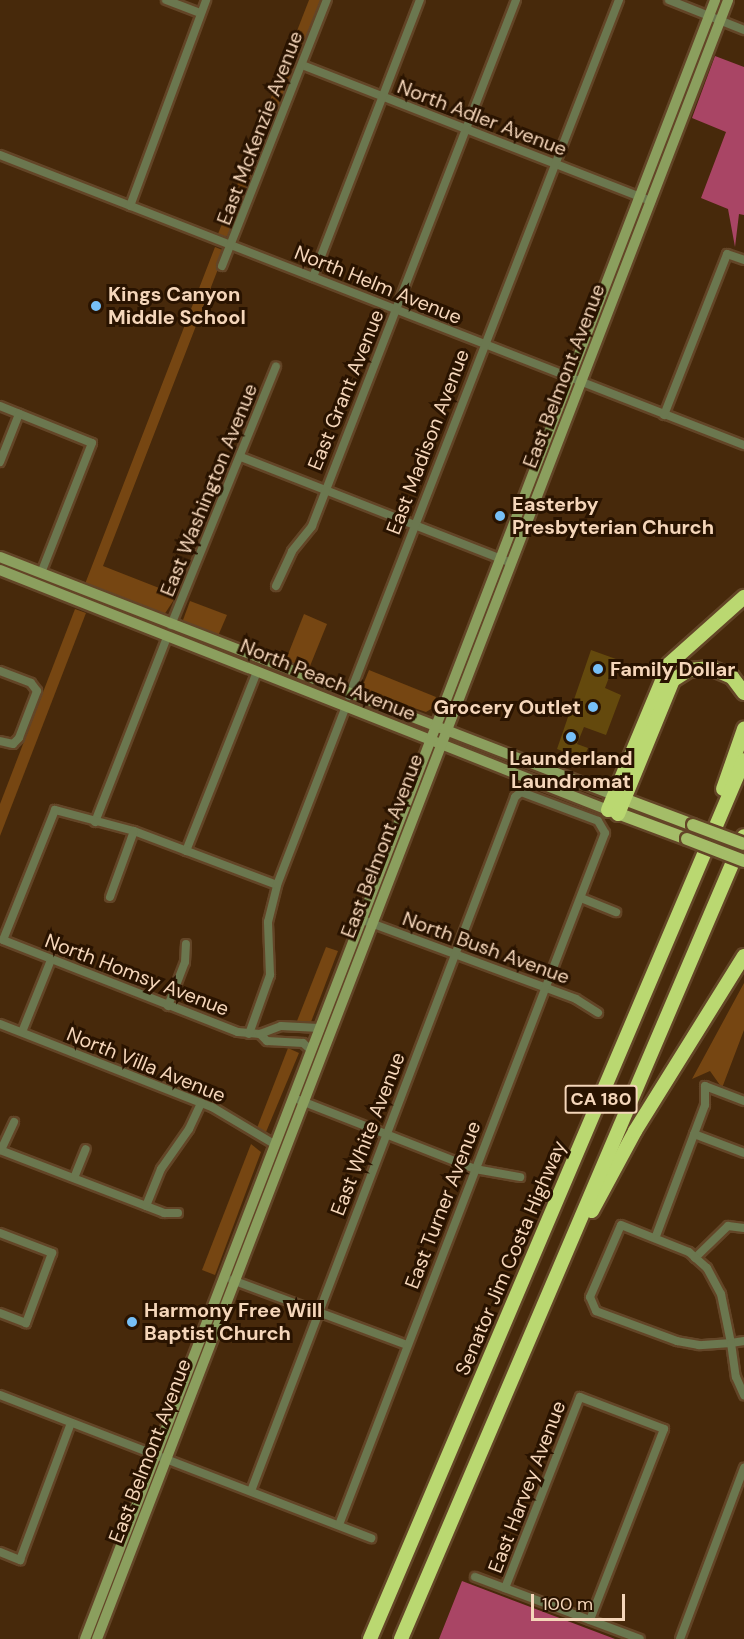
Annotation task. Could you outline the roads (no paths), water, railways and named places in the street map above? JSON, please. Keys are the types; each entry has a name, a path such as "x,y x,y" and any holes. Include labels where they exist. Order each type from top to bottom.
{"highway":[{"path":"613,812 669,664 744,597"},
{"path":"619,797 664,694 678,675 696,668 718,669 737,682 744,693"},
{"path":"630,1033 744,729"},
{"name":"Senator Jim Costa Highway","path":"370,1639 630,1033 744,760"},
{"name":"CA 180","path":"401,1639 744,836"},
{"path":"549,1293 635,1131 744,956"}],"main road":[{"name":"East Belmont Avenue","path":"97,1639 224,1277 274,1144 297,1100 310,1050 360,919 434,728 581,383 715,0"},
{"name":"East Belmont Avenue","path":"85,1639 235,1281 297,1100 372,923 446,732 570,378 728,0"},
{"name":"North Peach Avenue","path":"0,557 349,696 744,844"},
{"path":"0,564 27,575 41,573"},
{"name":"North Peach Avenue","path":"0,570 429,742 744,861"},
{"path":"121,618 171,625"},
{"path":"256,672 264,669 322,685"}],"street":[{"path":"166,0 200,13"},
{"path":"130,206 206,0"},
{"name":"East McKenzie Avenue","path":"222,266 233,246 327,0"},
{"path":"313,277 420,0"},
{"name":"East Grant Avenue","path":"276,586 292,551 312,526 464,128 516,0"},
{"name":"East Madison Avenue","path":"349,696 483,345 619,0"},
{"path":"669,0 744,30"},
{"name":"North Adler Avenue","path":"302,65 646,199"},
{"name":"North Helm Avenue","path":"0,155 581,383 743,442"},
{"path":"664,415 727,254 744,260"},
{"name":"East Washington Avenue","path":"171,625 276,366"},
{"path":"0,406 92,443 41,573"},
{"path":"0,462 19,414"},
{"path":"241,457 506,561"},
{"path":"167,637 95,822 134,831 277,885"},
{"path":"0,671 36,688 14,744 0,741"},
{"path":"186,851 256,672"},
{"path":"249,1034 270,975 267,922 277,885 345,709"},
{"name":"East Turner Avenue","path":"339,1525 581,898 605,828 598,821 521,792"},
{"name":"East White Avenue","path":"250,1491 385,1134 521,792"},
{"name":"North Homsy Avenue","path":"95,822 55,810 3,940 168,1006 249,1034 260,1034 280,1026 319,1028"},
{"path":"110,897 134,831"},
{"path":"581,898 616,912"},
{"name":"North Bush Avenue","path":"360,919 546,988 598,1013"},
{"path":"168,1006 185,962 186,944"},
{"path":"22,1032 51,960"},
{"name":"North Villa Avenue","path":"0,1024 201,1102 274,1144"},
{"name":"North Homsy Avenue","path":"260,1034 267,1041 303,1043 310,1050"},
{"path":"656,1236 705,1105 705,1086 744,1101"},
{"path":"297,1100 475,1169 520,1177"},
{"path":"146,1206 161,1168 189,1129 201,1102"},
{"path":"14,1122 1,1150 146,1206 178,1213"},
{"path":"694,1134 744,1153"},
{"path":"74,1178 86,1149"},
{"path":"744,1341 732,1343 677,1341 590,1305 621,1225 656,1236 695,1258 722,1294 732,1343 744,1395"},
{"path":"695,1258 728,1226 744,1228"},
{"path":"0,1233 52,1253 26,1323 0,1313"},
{"path":"224,1277 407,1345"},
{"path":"0,1395 371,1538"},
{"name":"East Harvey Avenue","path":"505,1588 580,1397 664,1429 590,1620"},
{"path":"0,1552 20,1560 71,1423"},
{"path":"680,1639 744,1468"},
{"path":"475,1577 640,1639"}],"place":[{"name":"Kings Canyon Middle School","path":"96,306"},
{"name":"Easterby Presbyterian Church","path":"500,516"},
{"name":"Family Dollar","path":"598,669"},
{"name":"Grocery Outlet","path":"593,707"},
{"name":"Launderland Laundromat","path":"571,737"},
{"name":"Harmony Free Will Baptist Church","path":"132,1322"}]}
